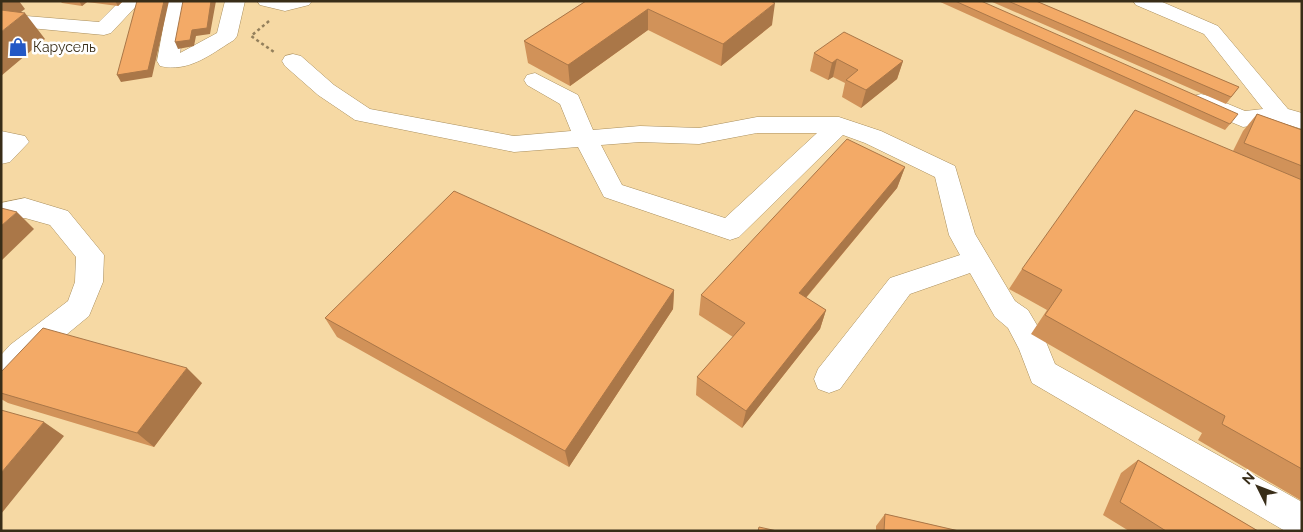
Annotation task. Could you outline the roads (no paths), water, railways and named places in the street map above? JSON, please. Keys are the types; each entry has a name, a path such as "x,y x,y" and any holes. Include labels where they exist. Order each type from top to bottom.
{"lane":[{"path":"1,38 4,38 26,22 104,29 131,1"},
{"path":"178,1 168,61 189,59 227,36 235,1"},
{"path":"1143,1 1211,30 1280,114"},
{"path":"293,61 326,90 363,115 514,144 640,134 699,136 757,125 839,125 873,137 946,172 962,235 1005,309 1018,319 1033,346 1043,373 1302,521"},
{"path":"535,80 570,100 585,138 613,191 730,230 839,125"},
{"path":"1180,92 1242,119 1280,114 1302,120"},
{"path":"1,139 17,142 1,156"},
{"path":"1,214 25,208 60,218 90,255 89,282 79,308 20,354 1,376"},
{"path":"829,379 900,286 976,260"}],"place":[{"name":"Карусель","path":"18,47"}]}
